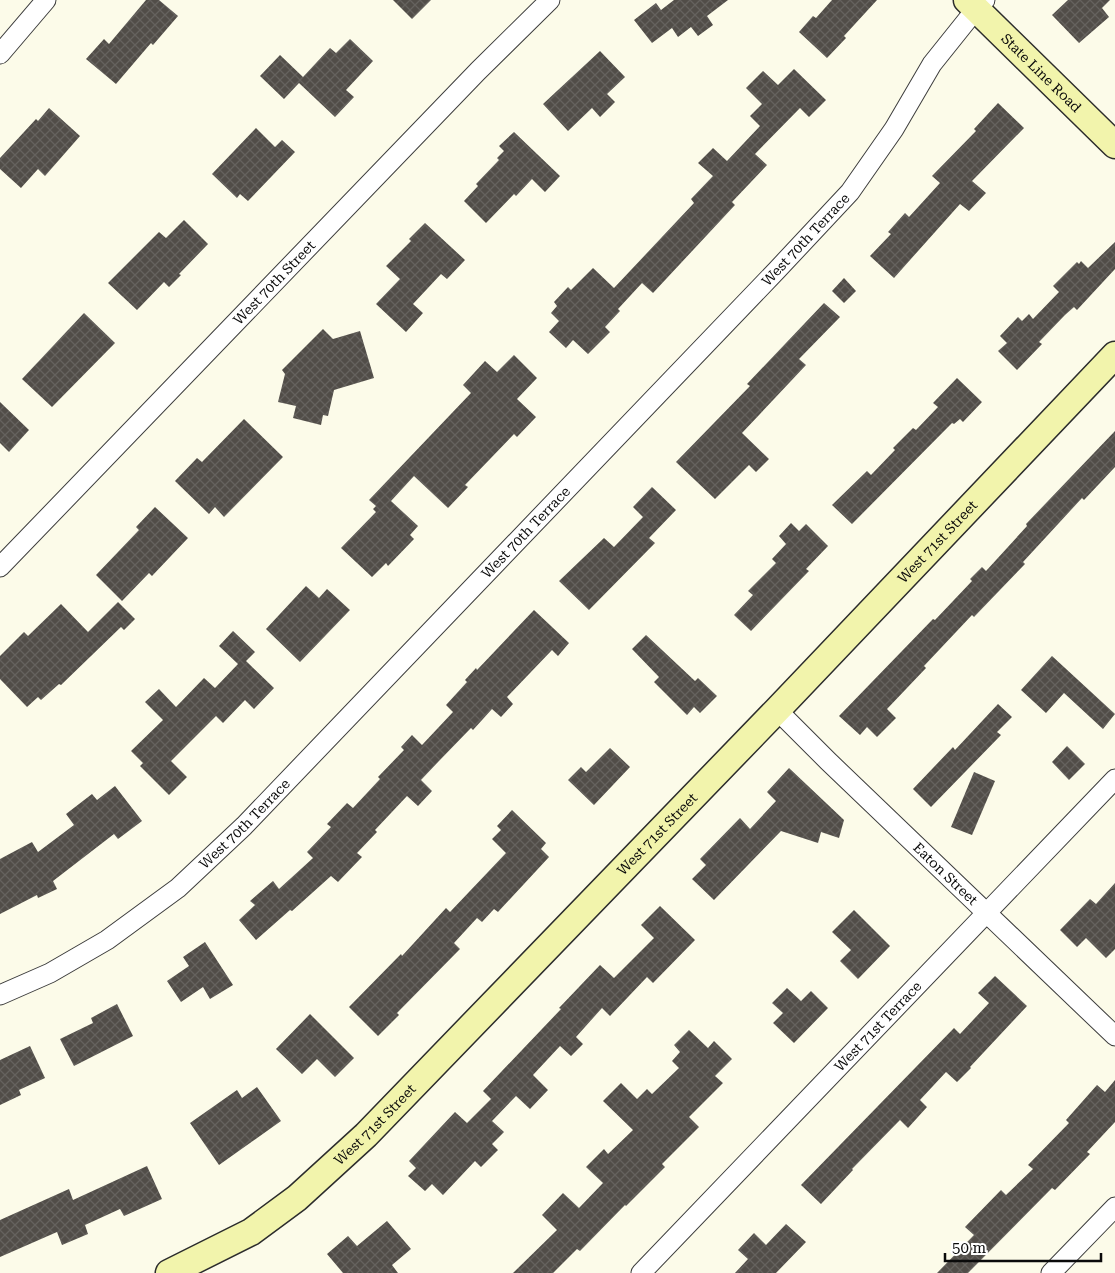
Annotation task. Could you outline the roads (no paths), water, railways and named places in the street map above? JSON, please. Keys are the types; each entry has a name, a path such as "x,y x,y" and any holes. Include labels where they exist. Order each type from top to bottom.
{"street":[{"path":"0,54 46,0"},
{"name":"West 70th Street","path":"0,567 478,71 550,0"},
{"name":"State Line Road","path":"976,3 1115,145"},
{"name":"West 70th Terrace","path":"0,995 50,973 107,940 178,888 244,826 850,192 894,129 932,64 976,3"},
{"name":"West 71st Street","path":"169,1273 251,1232 297,1198 330,1170 776,710 1115,356"},
{"name":"Eaton Street","path":"776,710 1115,1036"},
{"name":"West 71st Terrace","path":"641,1273 1115,779"},
{"path":"1051,1273 1115,1207"}]}
